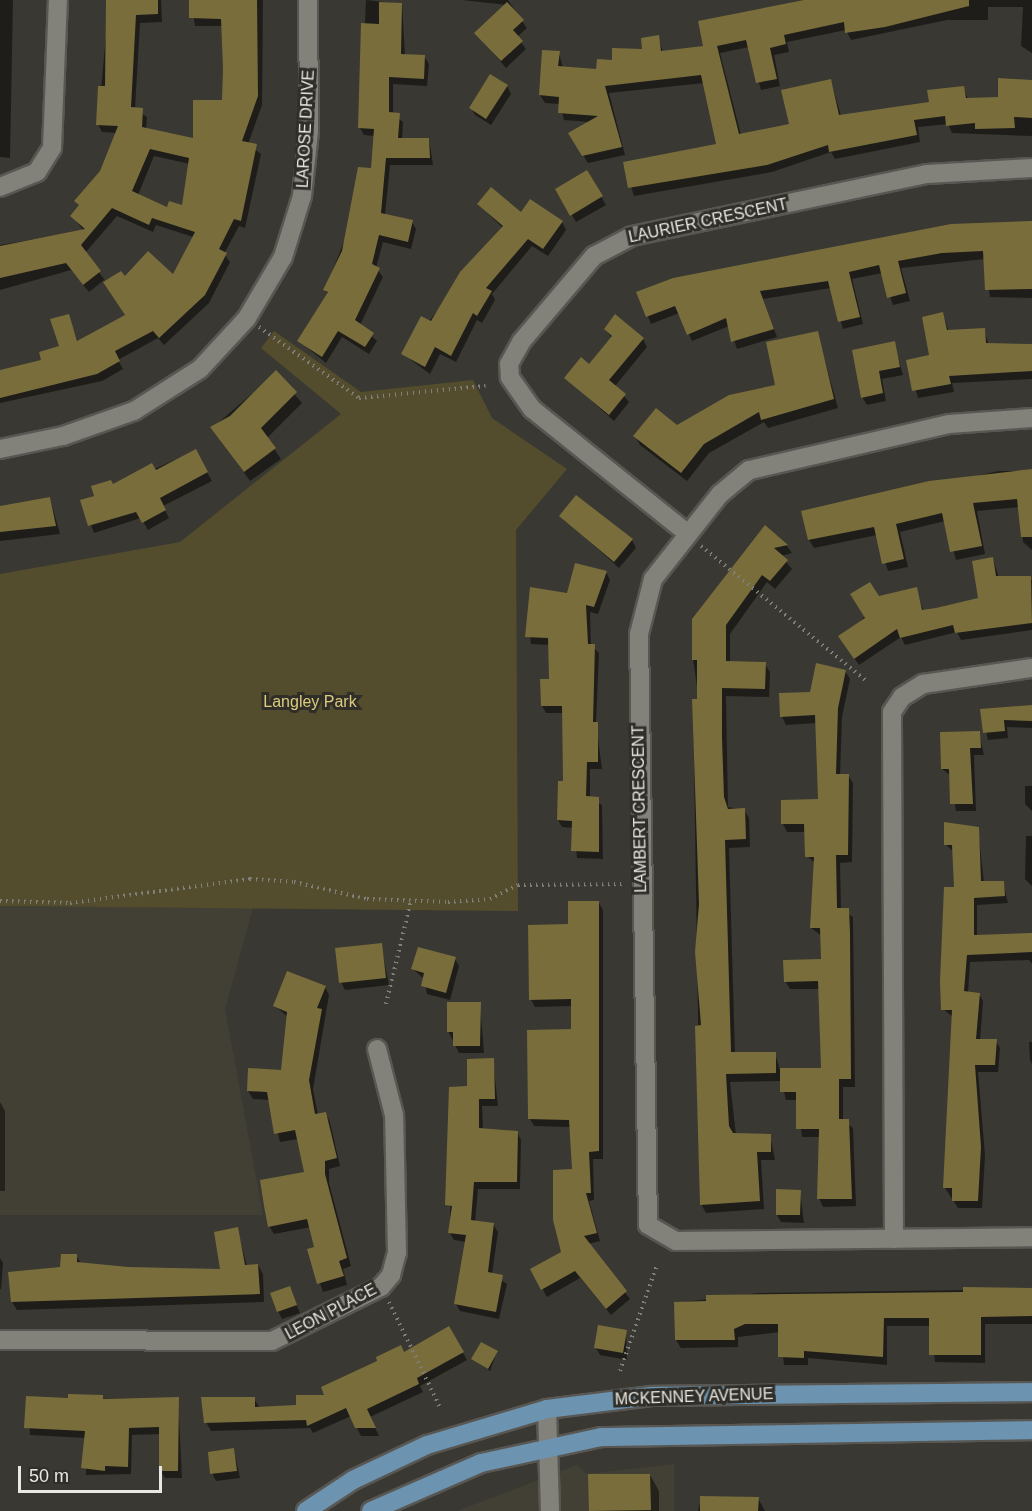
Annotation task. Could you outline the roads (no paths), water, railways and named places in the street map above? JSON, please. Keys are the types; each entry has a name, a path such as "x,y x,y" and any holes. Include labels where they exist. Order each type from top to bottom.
{"main road":[{"name":"MCKENNEY AVENUE","path":"306,1511 353,1480 427,1445 547,1409 631,1397 1032,1392"},
{"path":"371,1511 471,1467 550,1446 601,1437 1032,1430"}],"street":[{"path":"0,187 37,172 52,148 58,0"},
{"name":"LAROSE DRIVE","path":"0,449 63,436 134,411 200,369 247,318 283,257 302,196 309,132 309,0"},
{"name":"LAURIER CRESCENT","path":"687,534 532,409 513,386 509,370 516,348 594,256 632,236 916,176 1032,168"},
{"name":"LAMBERT CRESCENT","path":"1032,418 967,420 771,462 729,485 687,534 653,579 639,621 641,884 648,1226 676,1241 1032,1238"},
{"path":"894,1239 892,712 902,696 924,684 1032,668"},
{"name":"LEON PLACE","path":"0,1340 272,1341 381,1287 391,1275 397,1253 394,1115 377,1049"},
{"path":"547,1409 550,1446 549,1511"}],"park label":[{"name":"Langley Park","path":"310,702"}]}
